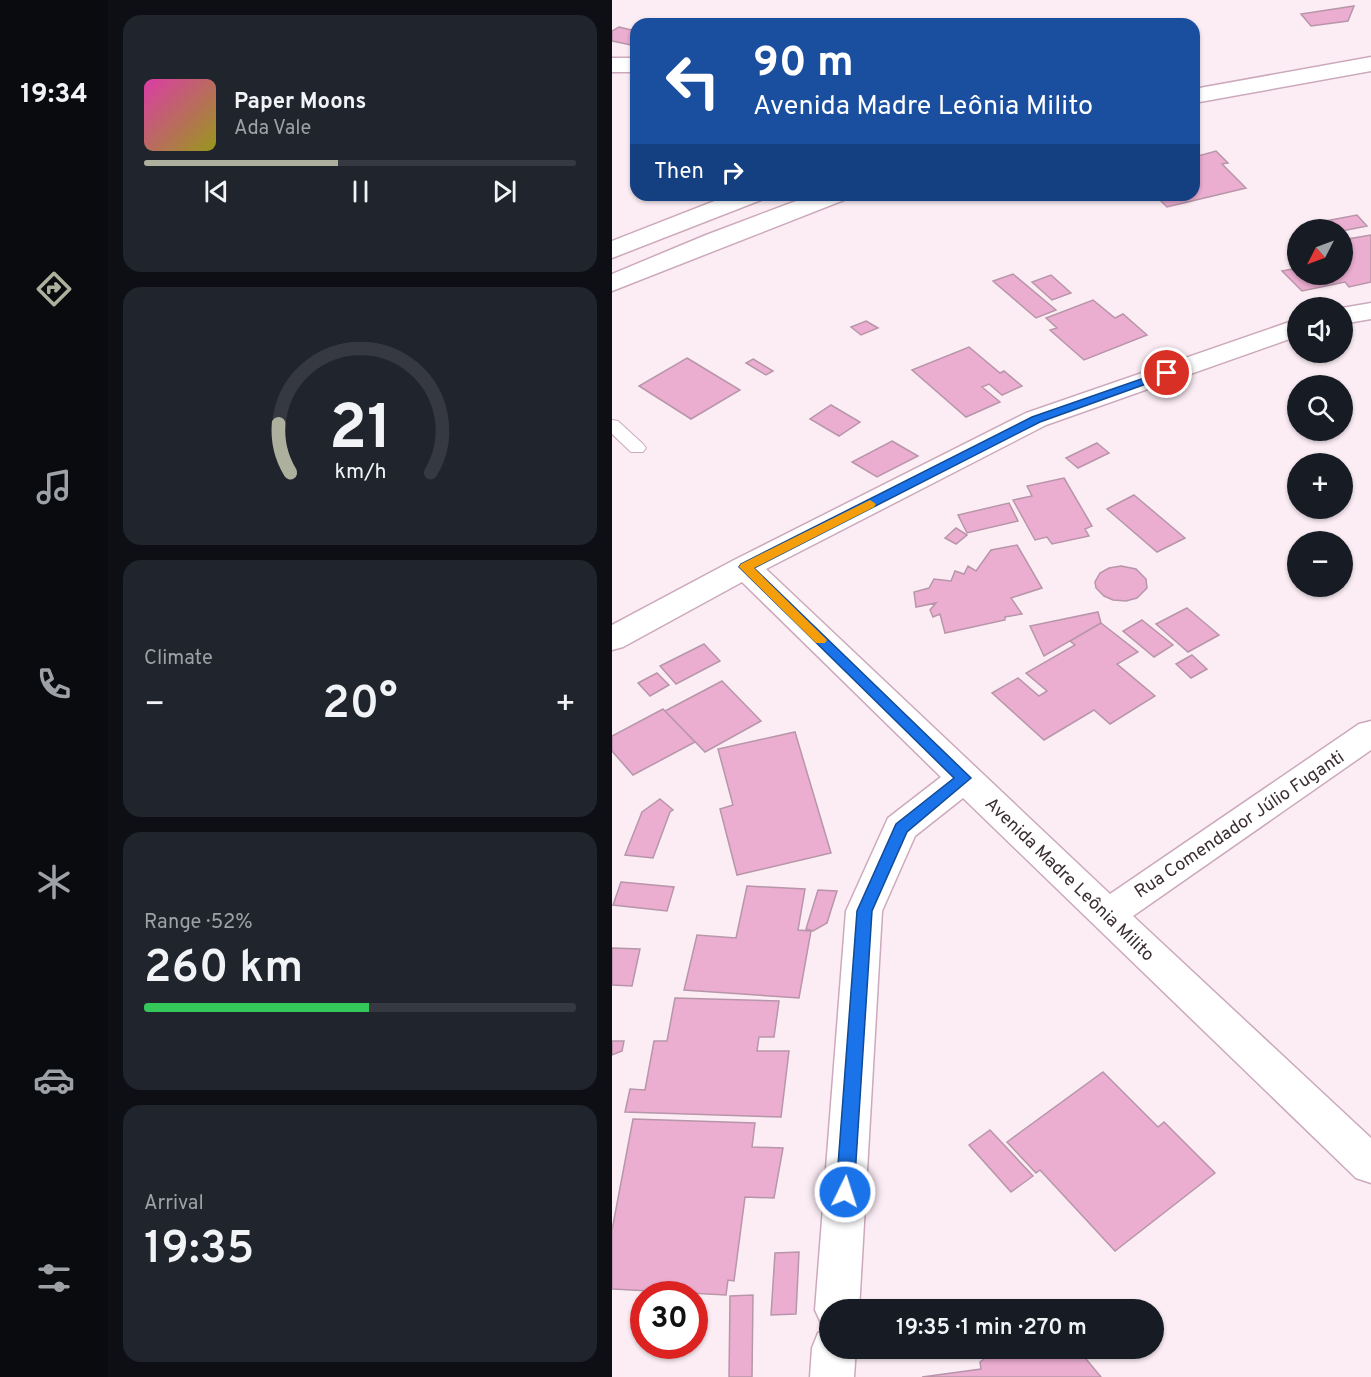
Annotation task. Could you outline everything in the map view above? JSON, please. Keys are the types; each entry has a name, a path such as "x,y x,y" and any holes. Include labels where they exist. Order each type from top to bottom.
{"street":[{"path":"1317,51 1371,44"},
{"path":"1264,59 1279,79"},
{"path":"1200,95 1371,64"},
{"path":"612,65 630,65"},
{"path":"612,250 737,201"},
{"path":"612,283 715,240 819,201"},
{"path":"1353,314 1371,310"},
{"path":"612,639 745,567 1036,419 1287,331"},
{"name":"Avenida Madre Leônia Milito","path":"745,567 1371,1165"},
{"name":"Rua Comendador Júlio Fuganti","path":"1107,915 1371,734"},
{"path":"838,1299 864,911 901,828 964,778"},
{"path":"832,1377 833,1359"}],"lane":[{"path":"612,425 638,448"}],"building":[{"path":"1354,6 1348,21 1311,26 1301,14"},
{"path":"619,27 630,30 630,45 612,41 612,31"},
{"path":"1216,151 1228,163 1222,164 1246,188 1200,199 1200,155"},
{"path":"1161,201 1192,201 1167,207"},
{"path":"1357,215 1367,226 1353,229 1353,219 1336,219"},
{"path":"1371,235 1371,282 1349,287 1347,285 1353,285 1353,238"},
{"path":"1013,274 1056,310 1036,318 993,281"},
{"path":"1051,275 1071,293 1052,300 1032,282"},
{"path":"1296,285 1331,285 1302,291"},
{"path":"1093,300 1115,318 1123,314 1147,335 1084,360 1050,330 1057,328 1046,318"},
{"path":"866,321 878,328 861,335 851,327"},
{"path":"969,347 1000,373 1004,371 1022,386 1002,395 989,384 982,387 1000,402 966,417 912,370"},
{"path":"687,358 740,390 691,419 639,386"},
{"path":"753,359 773,371 766,375 746,363"},
{"path":"831,405 860,422 839,436 810,419"},
{"path":"892,441 918,456 877,477 852,462"},
{"path":"1097,443 1109,453 1078,468 1066,458"},
{"path":"1064,478 1092,526 1085,529 1089,536 1052,544 1047,537 1035,540 1013,500 1032,496 1027,486"},
{"path":"1134,495 1185,538 1157,552 1107,509"},
{"path":"1009,503 1018,521 967,533 958,515"},
{"path":"956,528 967,535 956,544 945,538"},
{"path":"1017,545 1042,588 1011,598 1022,614 945,633 940,614 933,617 930,610 936,603 916,607 914,592 929,588 934,579 951,581 955,571 964,574 968,566 976,571 991,550"},
{"path":"1121,566 1136,569 1146,579 1147,588 1137,598 1126,601 1113,600 1104,596 1096,588 1095,582 1100,573 1109,568"},
{"path":"1187,608 1219,635 1188,652 1156,624"},
{"path":"1098,612 1101,623 1044,656 1030,626"},
{"path":"1142,620 1173,645 1154,657 1123,631"},
{"path":"1101,623 1138,652 1117,664 1155,696 1110,724 1094,710 1044,740 992,693 1018,678 1039,696 1047,691 1026,673 1075,645 1070,641"},
{"path":"704,644 720,661 676,684 660,666"},
{"path":"1192,655 1207,669 1191,678 1176,664"},
{"path":"657,673 669,685 650,696 638,683"},
{"path":"722,681 761,721 705,752 665,711"},
{"path":"663,709 695,742 633,775 612,751 612,736"},
{"path":"795,732 831,853 737,875 720,809 733,805 718,749"},
{"path":"660,799 673,810 670,812 653,858 625,855 642,812"},
{"path":"621,882 674,887 667,911 613,905"},
{"path":"747,886 805,889 798,930 811,931 799,998 684,990 697,935 736,938"},
{"path":"818,890 837,891 827,923 813,931 806,929"},
{"path":"612,948 640,949 632,986 612,985"},
{"path":"675,998 779,1001 774,1037 759,1037 757,1051 789,1051 781,1117 625,1112 630,1089 645,1090 654,1041 667,1041"},
{"path":"612,1041 624,1041 622,1051 612,1055"},
{"path":"1103,1072 1158,1127 1164,1122 1215,1173 1115,1251 1040,1170 1036,1173 1007,1142"},
{"path":"633,1119 755,1123 752,1147 783,1148 774,1198 745,1197 734,1281 728,1280 726,1295 708,1294 708,1281 630,1281 630,1290 612,1289 612,1230"},
{"path":"990,1130 1033,1176 1011,1192 969,1145"},
{"path":"799,1252 796,1314 771,1315 775,1253"},
{"path":"753,1295 752,1377 729,1377 730,1296"},
{"path":"984,1359 1086,1359 1101,1377 922,1377 981,1369 980,1362"}],"slow traffic":[{"path":"820,640 745,567 870,504"}],"route":[{"path":"845,1192 864,911 901,828 964,778 745,567 1036,419 1167,373"}]}
